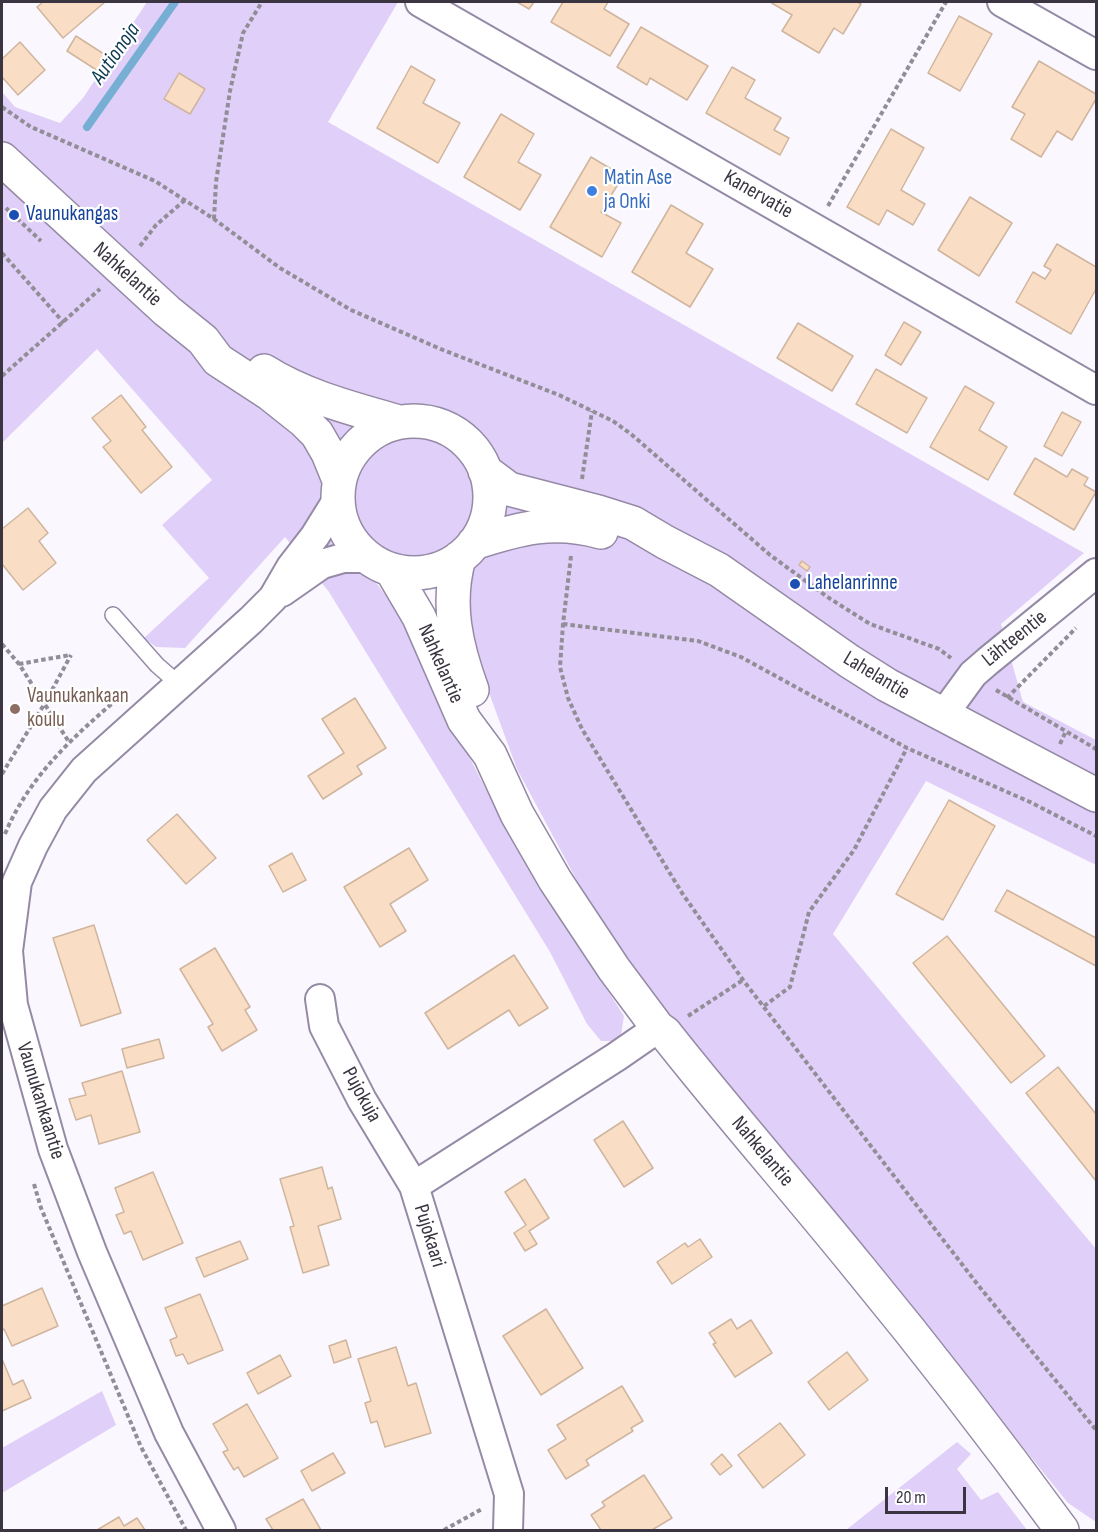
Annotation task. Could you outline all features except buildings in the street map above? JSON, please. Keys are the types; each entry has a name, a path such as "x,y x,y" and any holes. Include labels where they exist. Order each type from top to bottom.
{"main road":[{"name":"Nahkelantie","path":"2,159 158,303 203,340 218,360 270,394 304,421 317,434 328,453 339,489"},
{"name":"Nahkelantie","path":"203,340 225,347 275,378 319,397 399,422"},
{"path":"415,421 437,425 457,435 474,451 485,471 490,501 482,530 467,550 444,567 433,571 409,573 380,564 350,538 344,525 339,489 348,459 362,443 379,430 399,422 415,421"},
{"name":"Lahelantie","path":"485,471 508,489 633,523 719,570 887,685 1096,795"},
{"name":"Lahelantie","path":"467,550 528,528 553,524 587,528 630,539 665,542"},
{"name":"Nahkelantie","path":"467,550 454,576 452,616 457,641 481,716 490,755 517,814 555,880 608,959 670,1024 665,1033 859,1267 1000,1445 1062,1530"},
{"name":"Nahkelantie","path":"380,564 419,617 464,720 490,755"}],"street":[{"name":"Kanervatie","path":"420,2 1096,390"},
{"path":"1002,2 1096,55"},
{"name":"Vaunukankaantie","path":"220,1530 169,1433 92,1252 10,1029 12,1005 8,951 9,879 33,846 53,809 84,770 252,621 273,598 339,489"},
{"name":"Vaunukankaantie","path":"273,598 322,564 343,558 380,564"},
{"name":"Lähteentie","path":"943,715 980,667 1096,573"},
{"name":"Pujokuja","path":"320,999 324,1026 362,1100 414,1186"},
{"name":"Pujokaari","path":"508,1530 510,1494 414,1186 670,1024"}],"lane":[{"path":"113,615 180,686"}],"path":[{"path":"214,219 216,182 230,91 243,33 262,2"},
{"path":"815,228 946,2"},
{"path":"2,107 31,127 155,181 214,219 280,268 351,310 443,350 559,395 613,421 770,555 829,598"},
{"path":"135,252 156,225 186,200"},
{"path":"2,203 41,241"},
{"path":"2,253 64,323"},
{"path":"2,376 105,284"},
{"path":"582,480 592,411"},
{"path":"571,555 562,624 560,667 568,698 582,729 682,893 743,980 971,1276 1096,1430"},
{"path":"562,624 698,641 741,657 907,748 1030,802 1096,836"},
{"path":"1007,698 1077,627"},
{"path":"2,644 45,703 69,742"},
{"path":"2,774 45,703 70,655 18,664"},
{"path":"764,1006 790,987 809,912 854,850 907,748"},
{"path":"670,1024 743,980"},
{"path":"444,1530 510,1494"}],"shaded area":[{"path":"147,2 398,2 328,122 1084,553 1001,624 1023,702 1096,740 1096,865 926,781 833,934 1096,1249 1096,1522 1068,1503 653,994 590,905 517,769 474,652 467,589 376,583 405,618 439,698 516,848 624,1016 620,1041 601,1041 587,1024 550,952 329,592 285,537 185,648 156,647 144,638 209,578 162,525 212,480 97,349 2,443 2,92 15,107 60,123 83,98"},
{"path":"102,1391 116,1425 2,1493 2,1448"},
{"path":"957,1442 971,1454 957,1469 981,1500 998,1492 1027,1530 846,1530"}],"waterway":[{"name":"Autionoja","path":"87,127 175,2"}],"place":[{"name":"Matin Ase ja Onki","path":"592,191"},
{"name":"Vaunukangas","path":"14,215"},
{"name":"Lahelanrinne","path":"795,584"},
{"name":"Vaunukankaan koulu","path":"15,709"}]}
